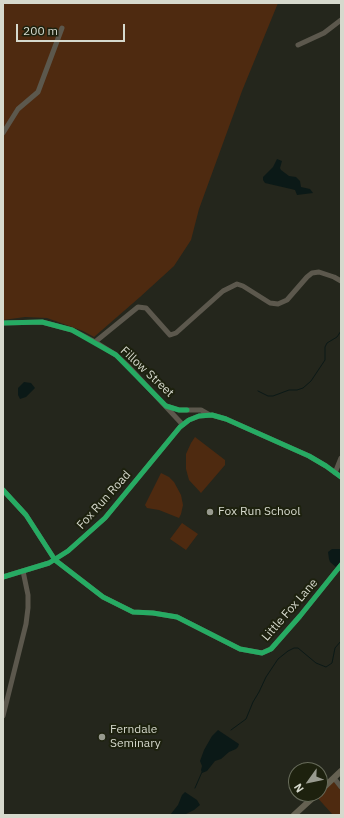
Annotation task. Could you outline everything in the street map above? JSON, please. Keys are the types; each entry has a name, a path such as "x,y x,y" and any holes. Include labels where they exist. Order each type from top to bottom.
{"main road":[{"path":"328,784 341,771"},
{"path":"294,815 308,802"}],"street":[{"path":"298,45 324,33 341,20"},
{"path":"3,133 16,112 38,92 62,28"},
{"path":"95,342 138,307 146,308 170,335 176,333 223,291 237,284 243,286 270,303 278,304 287,300 312,273 318,272 341,281"},
{"name":"Fillow Street","path":"3,323 42,322 72,330 95,342 119,358 183,425 193,418 208,414"},
{"name":"Fillow Street","path":"166,406 179,410 201,410 208,414 226,418 309,456 341,478"},
{"path":"187,410 193,418"},
{"name":"Fox Run Road","path":"3,577 41,566 55,560 68,551 105,518 183,425"},
{"path":"335,473 341,458"},
{"path":"3,490 26,515 55,560"},
{"name":"Little Fox Lane","path":"55,560 103,597 124,608 133,612 153,613 177,617 240,649 262,653 270,649 300,616 341,565"},
{"path":"3,715 26,624 28,595 23,571"},
{"path":"334,778 341,787"}],"shaded area":[{"path":"3,3 278,3 242,91 199,209 191,240 174,266 94,337 83,331 47,318 25,317 3,320"},
{"path":"277,159 282,161 280,168 281,170 289,176 296,177 300,181 301,187 310,189 313,193 297,195 295,190 265,183 263,177 273,167"},
{"path":"24,382 31,383 35,388 26,397 20,399 18,395 18,388"},
{"path":"195,437 225,460 225,465 201,493 189,480 186,469 186,454"},
{"path":"161,473 169,477 174,482 181,495 183,505 179,518 159,510 147,508 145,505"},
{"path":"182,523 198,534 186,550 170,539"},
{"path":"332,549 341,549 341,563 337,568 330,562 329,559 328,552"},
{"path":"218,730 239,744 238,747 221,759 215,761 207,771 202,773 200,761 204,750 212,736"},
{"path":"332,779 341,790 341,815 333,815 321,802 328,802 328,783"},
{"path":"185,792 197,800 200,805 184,815 170,815 178,805 182,795"}],"waterway":[{"path":"258,391 268,396 273,396 289,390 303,388 311,381 325,360 325,347 327,343 337,337 341,331"},
{"path":"231,730 246,719 266,677 278,659 288,651 298,648 316,663 326,667 332,663 335,648 341,641"},
{"path":"195,788 202,772"}],"cycle path":[{"path":"3,323 42,322 72,330 116,355 166,406 179,410 187,410"},
{"path":"3,577 49,563 68,551 105,518 180,427 189,420 199,416 212,415 226,419 309,456 341,477"},
{"path":"3,490 26,515 55,560 103,597 133,612 153,613 177,617 240,649 262,653 271,649 341,565"}],"place":[{"name":"Fox Run School","path":"210,512"},
{"name":"Ferndale Seminary","path":"102,737"}]}
